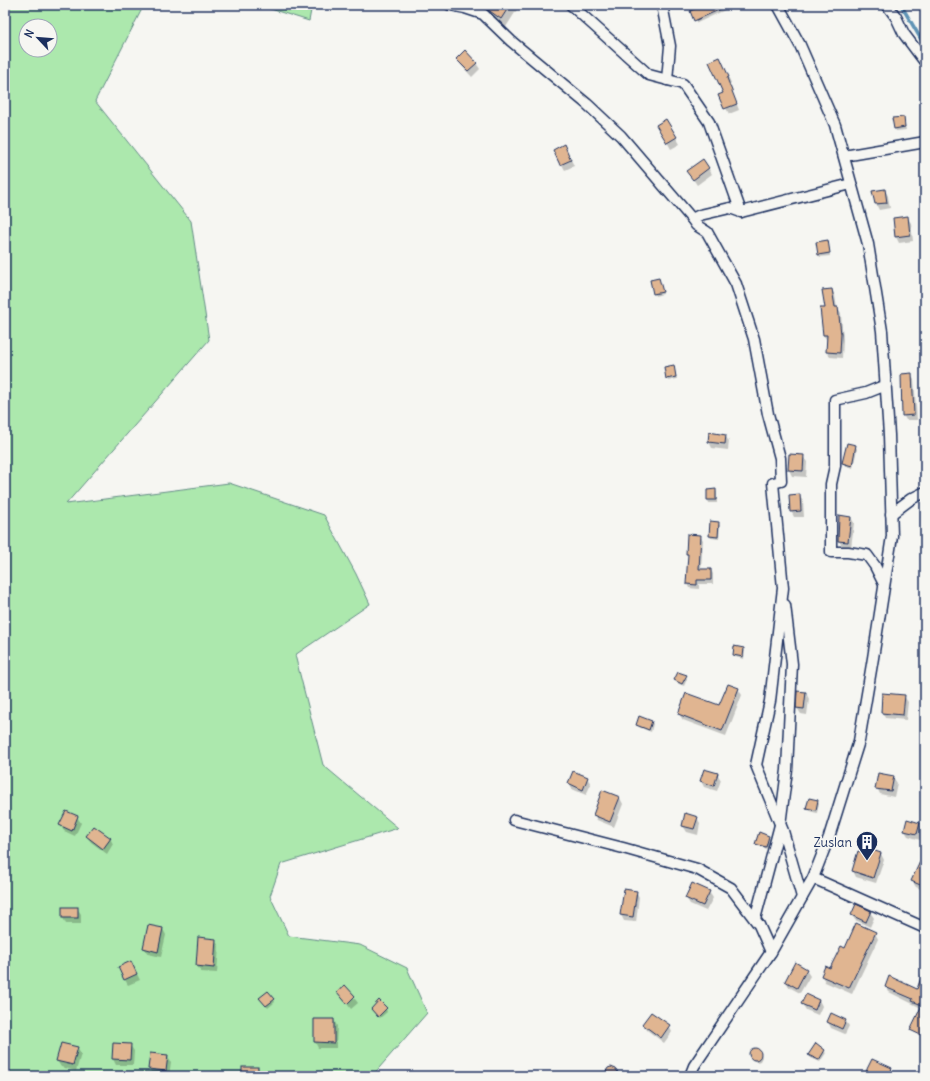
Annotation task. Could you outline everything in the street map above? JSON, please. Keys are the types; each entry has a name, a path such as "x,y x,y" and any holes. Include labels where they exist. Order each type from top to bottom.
{"street":[{"path":"450,5 483,14 511,41 587,104 621,136 696,225 707,232 736,284 754,339 768,414 780,458 781,481 773,483 792,664 787,770 780,825 755,919"},
{"path":"571,5 649,75 683,84 709,122 741,212"},
{"path":"662,5 670,46 666,80"},
{"path":"690,1076 694,1066 771,952 813,878 829,837 859,741 892,536 889,435 882,331 868,244 835,125 800,45 778,5"},
{"path":"886,5 896,17 904,34 925,62"},
{"path":"844,156 925,142"},
{"path":"692,219 700,215 730,208 741,212 851,184"},
{"path":"884,584 875,566 867,555 848,552 831,552 830,525 831,484 835,466 835,400 866,393 886,385"},
{"path":"891,514 910,499 925,492"},
{"path":"783,588 770,701 756,765 780,825 802,897"},
{"path":"514,820 697,869 731,888 759,925 771,952"},
{"path":"813,878 925,928"}],"green space":[{"path":"5,5 144,5 95,101 191,221 209,340 66,504 229,483 324,515 356,574 370,604 295,655 323,765 398,828 281,864 270,896 289,936 360,945 407,968 427,1013 372,1076 5,1076"},
{"path":"258,5 312,5 309,21"}],"building":[{"path":"479,5 510,5 501,19"},
{"path":"704,5 730,5 694,21 690,11"},
{"path":"465,50 477,63 468,71 456,59"},
{"path":"720,57 729,77 727,78 737,104 724,109 718,95 723,93 709,62"},
{"path":"904,117 905,127 894,129 892,118"},
{"path":"666,119 677,137 667,143 656,125"},
{"path":"564,144 571,160 560,165 553,150"},
{"path":"703,159 709,168 693,180 686,171"},
{"path":"885,189 887,203 875,204 872,191"},
{"path":"908,216 910,235 895,237 893,218"},
{"path":"828,240 830,253 818,255 816,242"},
{"path":"659,278 663,292 653,294 650,280"},
{"path":"832,289 835,307 838,307 841,334 840,353 826,352 827,335 823,335 820,308 825,308 822,290"},
{"path":"674,365 676,377 666,379 664,367"},
{"path":"912,373 914,415 902,416 901,374"},
{"path":"709,432 726,435 725,444 708,442"},
{"path":"847,443 856,445 852,466 842,463"},
{"path":"789,454 804,455 803,471 788,470"},
{"path":"716,489 716,500 707,500 707,490"},
{"path":"800,494 801,511 790,512 789,495"},
{"path":"839,515 851,517 848,542 838,541"},
{"path":"710,521 719,522 718,537 709,536"},
{"path":"687,534 701,535 699,569 711,569 711,580 697,580 697,585 686,584 688,554 686,554"},
{"path":"734,646 744,648 743,657 733,655"},
{"path":"678,672 687,675 682,684 674,680"},
{"path":"728,684 739,688 722,731 678,714 686,693 719,705"},
{"path":"797,691 806,692 804,709 796,708"},
{"path":"882,693 905,695 903,715 881,713"},
{"path":"639,716 652,721 649,730 636,725"},
{"path":"704,769 718,773 714,786 700,781"},
{"path":"573,771 588,777 583,790 568,783"},
{"path":"878,773 894,776 891,791 875,789"},
{"path":"602,790 620,797 610,822 593,815"},
{"path":"809,798 818,800 816,810 806,808"},
{"path":"66,811 78,816 72,831 59,825"},
{"path":"685,813 698,817 694,829 682,826"},
{"path":"907,819 920,823 917,834 904,831"},
{"path":"94,826 111,838 103,849 86,836"},
{"path":"759,832 769,836 766,847 755,844"},
{"name":"Zuslan","path":"863,847 881,853 873,878 852,871 858,851 861,852"},
{"path":"925,851 925,887 911,881"},
{"path":"692,883 710,891 703,906 685,898"},
{"path":"624,889 637,891 633,917 620,915"},
{"path":"856,904 871,911 866,922 851,915"},
{"path":"62,907 78,907 78,918 62,918"},
{"path":"856,923 876,932 849,988 821,976 825,966 830,968 841,946 845,948"},
{"path":"148,925 163,928 158,952 143,948"},
{"path":"198,937 216,939 214,968 196,966"},
{"path":"131,961 137,974 124,980 118,967"},
{"path":"795,962 807,969 797,988 785,981"},
{"path":"924,969 925,1037 910,1030 922,1005 912,1001 913,999 885,987 889,976 917,989"},
{"path":"345,985 355,996 347,1004 337,992"},
{"path":"268,991 275,999 266,1006 259,998"},
{"path":"806,994 819,1000 815,1010 801,1004"},
{"path":"379,1000 387,1008 378,1017 371,1009"},
{"path":"651,1012 670,1025 661,1038 642,1024"},
{"path":"831,1013 846,1020 842,1029 827,1022"},
{"path":"314,1019 334,1019 334,1043 314,1042"},
{"path":"61,1043 78,1047 73,1065 56,1061"},
{"path":"113,1043 131,1044 130,1060 112,1059"},
{"path":"816,1043 825,1050 819,1060 808,1055"},
{"path":"757,1048 760,1049 760,1059 753,1060 750,1059 749,1052 750,1049"},
{"path":"150,1053 168,1055 166,1071 148,1069"},
{"path":"872,1059 892,1068 889,1076 866,1076 867,1069"},
{"path":"242,1067 258,1067 258,1076 242,1076"},
{"path":"611,1067 616,1069 620,1076 603,1076 608,1068"}],"waterway":[{"path":"901,5 925,46"}],"place":[{"name":"Zuslan","path":"867,862"}]}
